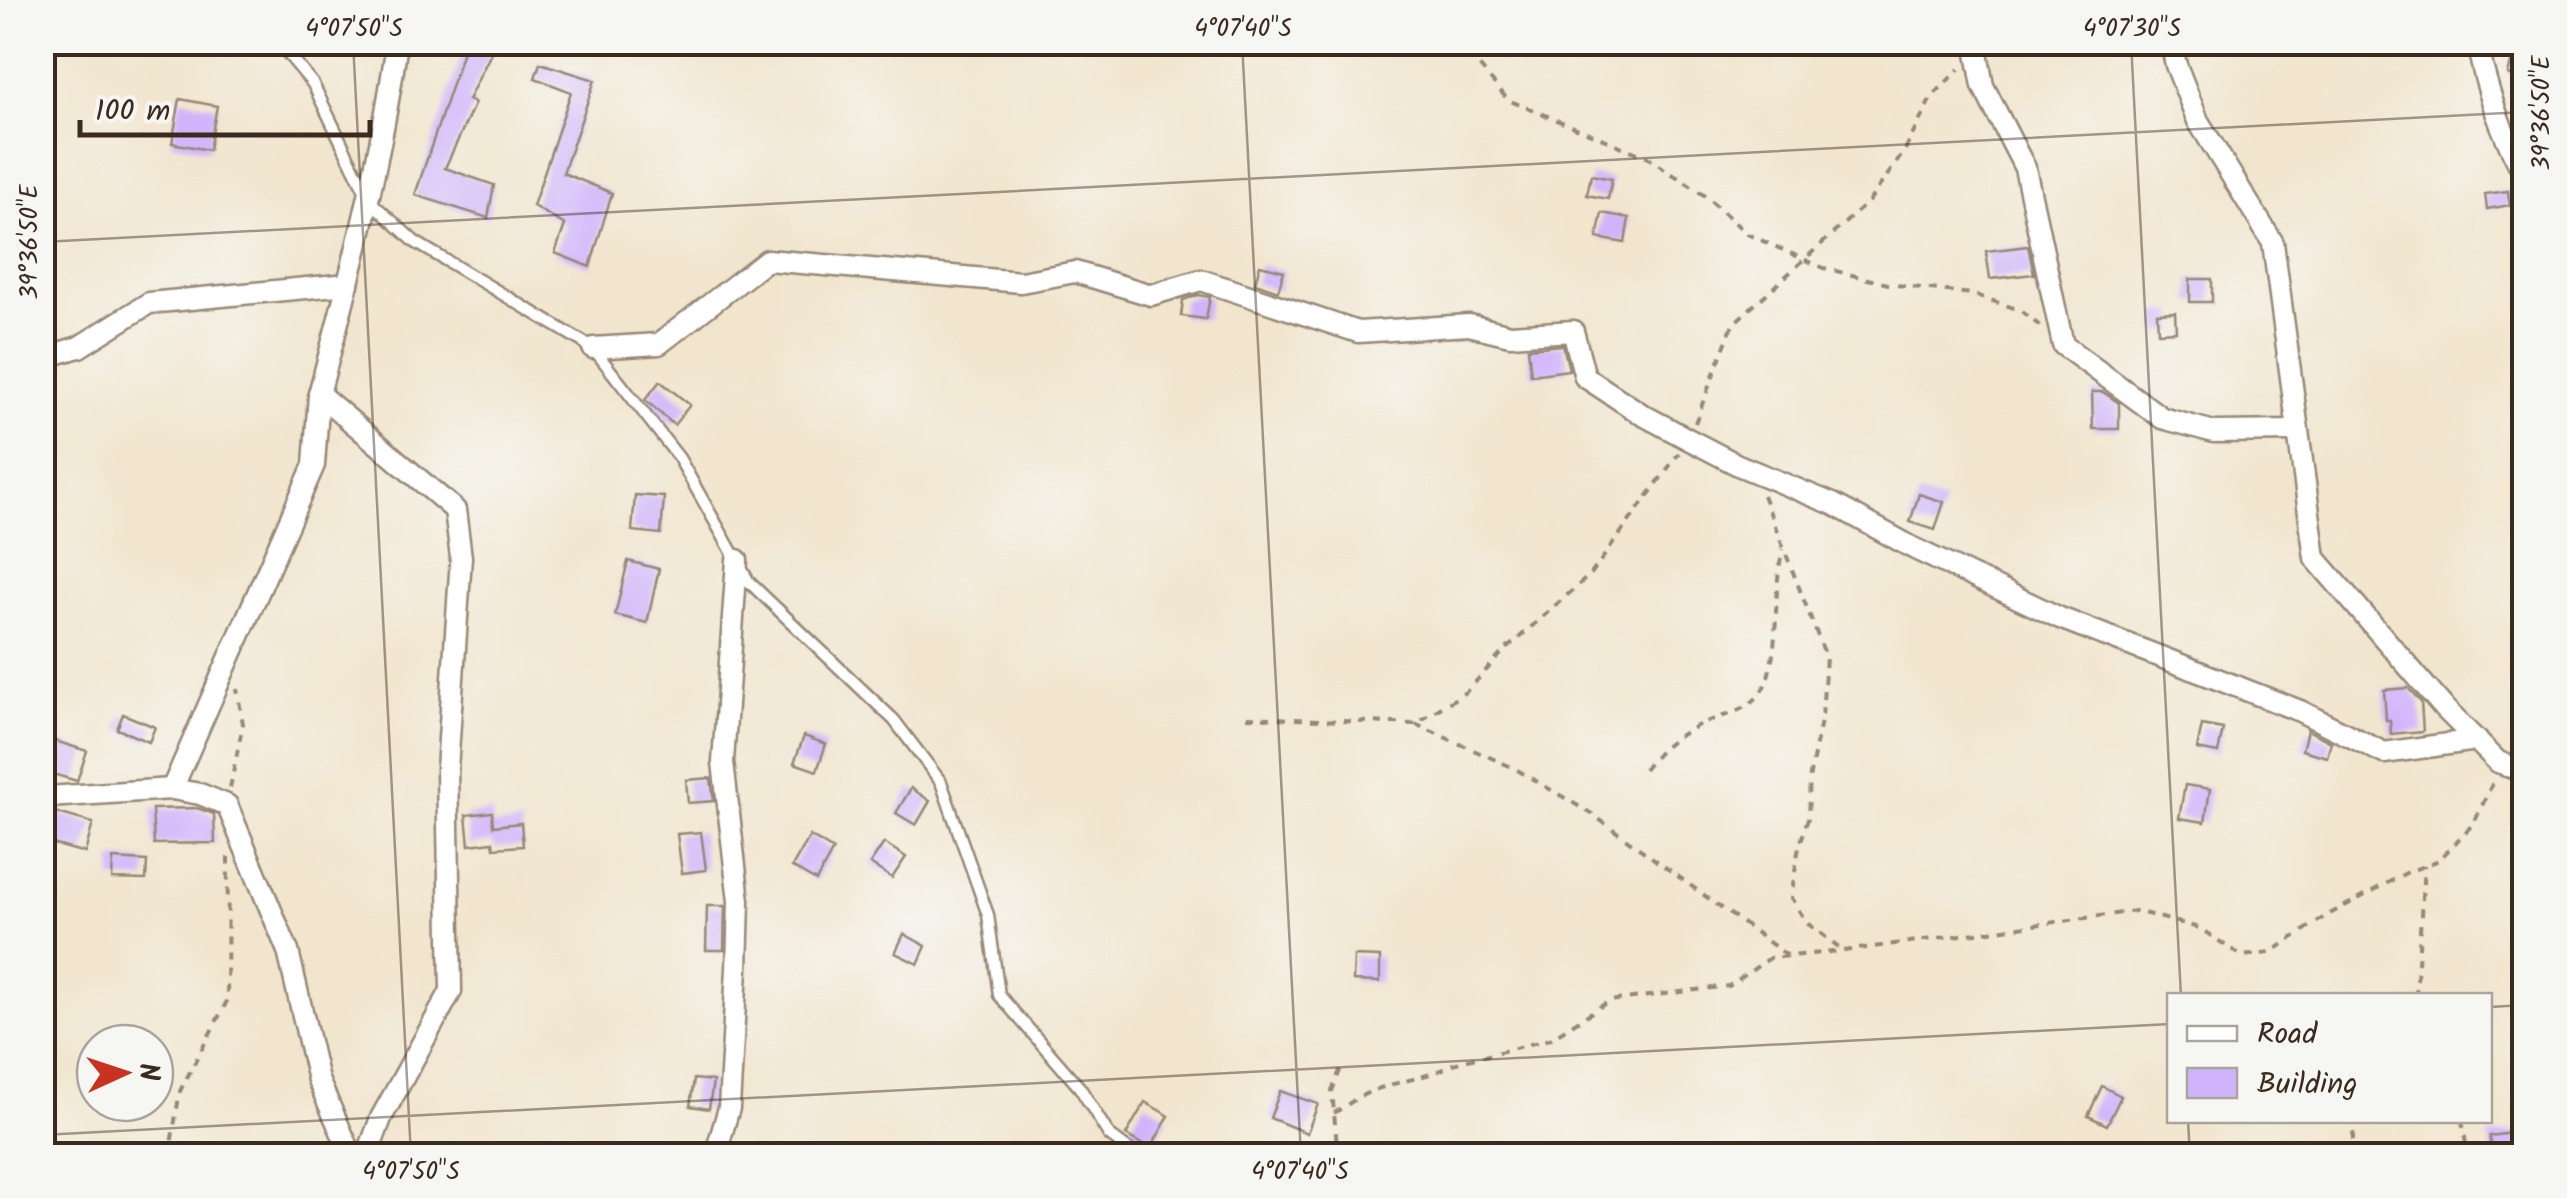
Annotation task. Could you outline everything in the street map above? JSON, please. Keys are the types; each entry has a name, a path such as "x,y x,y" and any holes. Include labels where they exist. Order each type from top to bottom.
{"street":[{"path":"172,788 314,466 319,394 370,200 387,118 396,42"},
{"path":"2171,42 2198,120 2273,242 2315,558 2445,708 2498,762 2524,771"},
{"path":"2477,42 2486,90 2524,173"},
{"path":"1976,47 1983,86 2024,168 2063,345 2162,418 2214,432 2298,430"},
{"path":"593,348 659,344 767,260 1021,282 1074,272 1151,295 1202,280 1358,332 1470,325 1510,335 1574,331 1585,377 1643,416 1752,472 1832,504 1914,549 2060,618 2300,711 2384,753 2477,740"},
{"path":"42,358 78,347 148,303 348,284"},
{"path":"319,394 455,510 461,557 447,769 451,991 382,1118 367,1156"},
{"path":"715,1156 728,1108 740,901 723,762 736,560"},
{"path":"42,800 172,788 227,805 288,950 318,1080 352,1156"}],"lane":[{"path":"278,42 314,84 370,200 415,242 593,348 680,458 749,582 894,720 941,782 988,915 999,995 1080,1088 1109,1135 1137,1156"}],"path":[{"path":"509,42 573,42"},
{"path":"1458,42 1508,100 1647,157 1707,197 1747,234 1824,268 1888,284 1972,294 2020,310 2063,345"},
{"path":"1416,724 1467,691 1504,651 1591,574 1688,440 1734,324 1869,201 1904,152 1931,98 1976,47"},
{"path":"1752,472 1826,656 1808,818 1791,898 1807,923 1844,951"},
{"path":"1644,770 1660,749 1695,726 1728,717 1753,703 1769,676 1774,591 1784,545"},
{"path":"227,805 243,724 236,690"},
{"path":"1247,717 1416,724 1514,768 1592,814 1788,956"},
{"path":"1334,1113 1362,1095 1440,1072 1453,1064 1550,1039 1609,1000 1730,986 1770,958 2136,911 2199,928 2242,956 2270,953 2326,916 2440,860 2474,824 2495,778"},
{"path":"169,1156 180,1090 228,1001 228,857"},
{"path":"2416,993 2424,866"},
{"path":"1338,1156 1332,1091 1341,1068"},
{"path":"2352,1156 2354,1123"},
{"path":"2462,1123 2468,1156"},
{"path":"112,1140 125,1156"}],"building":[{"path":"466,42 486,42 494,47 468,100 475,103 445,168 494,185 488,218 415,195"},
{"path":"2516,42 2524,42 2524,80 2508,75"},
{"path":"540,63 595,80 563,173 612,193 590,267 555,253 565,225 533,206 571,92 535,78"},
{"path":"180,99 217,106 209,150 172,143"},
{"path":"1591,175 1612,179 1608,199 1587,195"},
{"path":"2508,191 2510,205 2487,209 2485,194"},
{"path":"1602,213 1629,218 1625,243 1597,238"},
{"path":"2028,246 2034,274 1990,279 1986,251"},
{"path":"1260,265 1284,271 1278,291 1255,283"},
{"path":"2190,279 2212,279 2212,302 2190,302"},
{"path":"1198,295 1210,297 1206,319 1181,316 1183,300"},
{"path":"2175,312 2176,331 2158,332 2157,313"},
{"path":"1563,345 1569,370 1531,375 1528,348"},
{"path":"660,381 690,405 674,425 645,400"},
{"path":"2092,392 2103,392 2119,403 2119,429 2093,429"},
{"path":"1919,494 1944,502 1935,530 1910,522"},
{"path":"635,495 664,497 661,534 632,531"},
{"path":"628,561 659,569 647,623 615,615"},
{"path":"2408,688 2421,702 2423,731 2391,734 2384,690"},
{"path":"123,714 155,727 149,742 117,729"},
{"path":"2202,725 2223,729 2218,753 2197,749"},
{"path":"2307,730 2331,742 2327,757 2302,750"},
{"path":"804,736 826,744 817,771 794,763"},
{"path":"55,741 87,751 77,781 42,771 42,742 54,746"},
{"path":"711,778 714,801 688,803 686,780"},
{"path":"2185,785 2210,789 2205,822 2179,818"},
{"path":"911,788 930,801 916,825 896,813"},
{"path":"197,808 214,814 215,843 154,844 152,809"},
{"path":"51,811 93,823 85,853 42,841 42,814"},
{"path":"492,812 493,826 521,823 523,846 494,848 493,842 469,845 466,815"},
{"path":"701,832 706,870 682,873 677,834"},
{"path":"810,836 833,850 816,881 792,867"},
{"path":"884,843 906,857 892,878 870,864"},
{"path":"113,859 147,861 146,880 112,879"},
{"path":"707,906 725,906 724,950 706,950"},
{"path":"904,934 926,946 918,964 895,953"},
{"path":"1354,956 1380,957 1380,982 1353,981"},
{"path":"694,1079 713,1081 709,1109 690,1106"},
{"path":"2102,1086 2121,1096 2107,1125 2088,1116"},
{"path":"1280,1091 1318,1104 1307,1133 1270,1118"},
{"path":"1145,1102 1169,1116 1150,1149 1126,1135"},
{"path":"2519,1132 2522,1154 2492,1156 2489,1136"}]}
